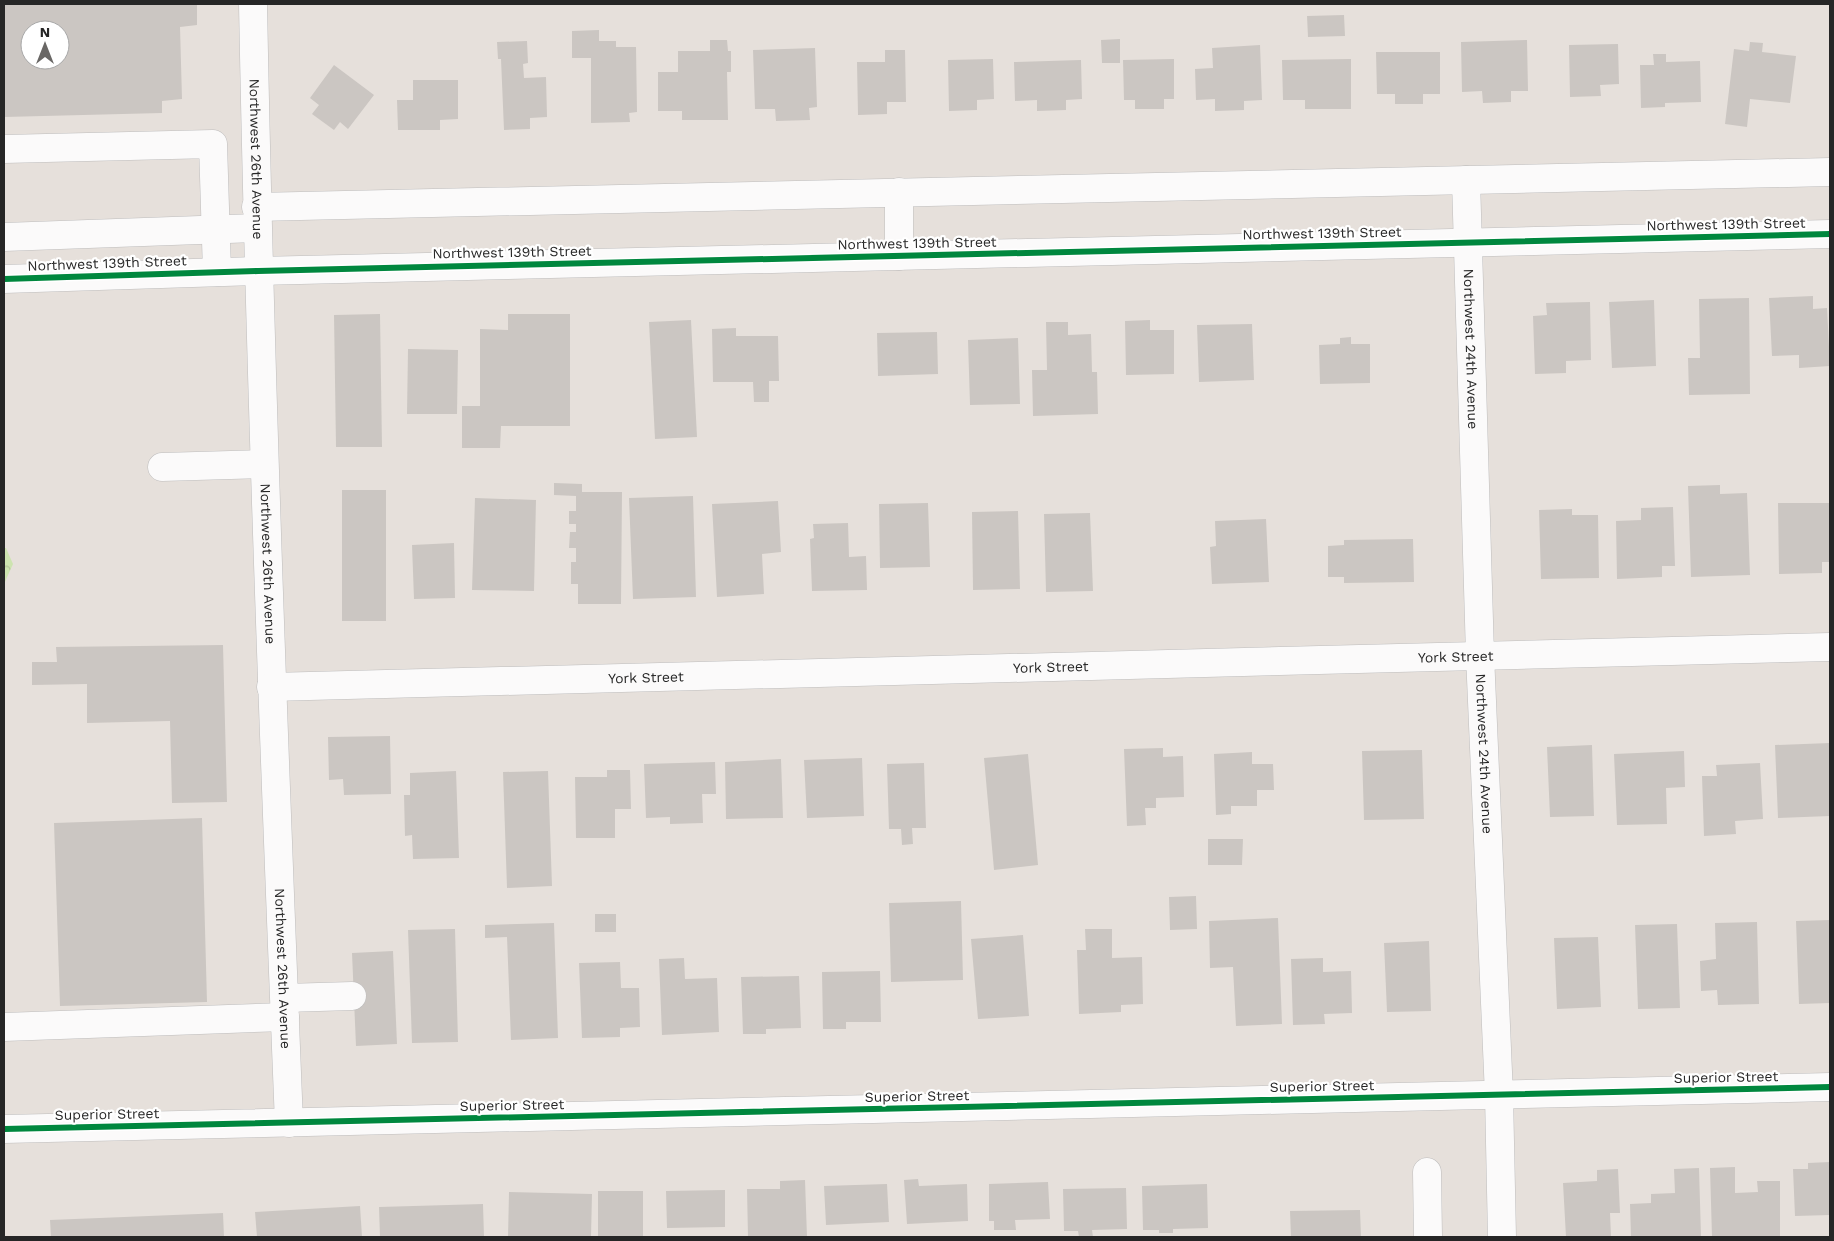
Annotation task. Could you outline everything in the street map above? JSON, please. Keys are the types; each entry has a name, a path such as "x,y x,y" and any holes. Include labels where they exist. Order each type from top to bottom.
{"street":[{"name":"Northwest 26th Avenue","path":"253,4 256,217 271,687 289,1123"},
{"path":"4,149 255,143"},
{"path":"213,144 217,272"},
{"path":"4,237 216,229 256,217 899,192 1830,172"},
{"name":"Northwest 24th Avenue","path":"1466,180 1480,655 1499,1095 1502,1237"},
{"path":"898,256 899,192"},
{"name":"Northwest 139th Street","path":"4,279 217,272 1830,234"},
{"path":"162,467 264,464"},
{"name":"York Street","path":"271,687 1830,647"},
{"path":"4,1027 285,1007 352,996"},
{"name":"Superior Street","path":"4,1129 1830,1087"},
{"path":"1427,1172 1428,1237"}],"green space":[{"path":"4,548 6,548 13,564 4,584"}],"building":[{"path":"4,4 197,4 197,25 180,27 182,99 162,101 162,113 4,117"},
{"path":"1344,15 1345,36 1308,37 1307,16"},
{"path":"599,30 599,41 616,41 616,47 636,47 637,112 629,113 630,122 591,123 591,58 572,58 572,31"},
{"path":"1120,39 1120,63 1102,63 1101,40"},
{"path":"710,40 727,40 728,51 731,51 731,72 727,72 728,120 682,120 682,111 658,111 658,72 678,72 678,51 710,51"},
{"path":"1527,40 1528,91 1511,91 1511,102 1483,103 1482,91 1462,92 1461,42"},
{"path":"527,41 528,63 523,64 524,78 546,77 547,117 530,118 530,129 504,130 501,59 498,59 497,42"},
{"path":"1750,42 1763,43 1762,52 1796,56 1790,103 1750,99 1747,127 1725,124 1734,49 1749,51"},
{"path":"1618,44 1619,84 1600,85 1601,96 1570,97 1569,45"},
{"path":"1260,45 1262,100 1244,101 1244,110 1215,111 1215,99 1196,100 1195,69 1213,68 1212,48"},
{"path":"815,48 817,107 809,108 810,120 776,121 775,109 755,109 753,50"},
{"path":"885,50 905,50 906,102 887,102 887,114 858,115 857,62 885,62"},
{"path":"1376,52 1440,52 1440,94 1423,94 1423,104 1395,104 1395,94 1377,94"},
{"path":"1653,54 1666,54 1666,62 1700,61 1701,102 1665,103 1665,107 1641,108 1640,65 1654,65"},
{"path":"993,59 994,99 977,100 977,110 949,111 948,60"},
{"path":"1174,59 1174,99 1164,99 1164,109 1135,109 1135,100 1124,100 1123,60"},
{"path":"1351,59 1351,109 1305,109 1305,100 1283,100 1282,60"},
{"path":"1081,60 1082,99 1066,100 1066,110 1037,111 1037,100 1015,101 1014,62"},
{"path":"334,65 374,95 348,129 340,122 334,130 312,114 319,105 310,98"},
{"path":"413,80 458,80 458,119 440,120 440,130 398,130 397,100 413,100"},
{"path":"1813,296 1813,309 1827,308 1830,366 1799,368 1799,355 1772,356 1769,298"},
{"path":"1749,298 1750,394 1689,395 1688,358 1700,358 1699,299"},
{"path":"1654,300 1656,366 1612,368 1609,302"},
{"path":"1590,302 1591,360 1566,361 1566,373 1535,374 1533,316 1547,315 1546,303"},
{"path":"380,314 382,447 336,447 334,315"},
{"path":"508,314 570,314 570,426 501,426 500,448 462,448 462,406 480,406 480,329 508,330"},
{"path":"691,320 697,437 655,439 649,322"},
{"path":"1150,320 1150,330 1174,330 1174,374 1126,375 1125,321"},
{"path":"1046,322 1068,322 1068,335 1091,334 1092,372 1097,372 1098,414 1033,416 1032,370 1047,370"},
{"path":"1252,324 1254,380 1199,382 1197,325"},
{"path":"736,328 736,336 778,336 779,381 769,381 769,402 754,402 753,382 713,382 712,329"},
{"path":"937,332 938,374 878,376 877,333"},
{"path":"1351,337 1351,344 1370,344 1370,383 1320,384 1319,345 1340,344 1340,338"},
{"path":"1018,338 1020,404 970,405 968,340"},
{"path":"408,349 458,350 457,414 407,414"},
{"path":"554,483 582,484 582,492 622,492 621,604 578,604 578,584 571,584 571,562 576,562 576,548 569,548 570,532 576,532 576,524 569,524 569,511 576,511 576,496 554,495"},
{"path":"1720,485 1720,494 1747,493 1750,575 1691,577 1688,486"},
{"path":"342,490 386,490 386,621 342,621"},
{"path":"693,496 696,597 633,599 629,498"},
{"path":"475,498 536,500 534,591 472,590"},
{"path":"778,501 781,552 762,554 764,594 717,597 712,504"},
{"path":"928,503 930,567 880,568 879,504"},
{"path":"1778,503 1830,503 1830,562 1822,562 1822,573 1779,574"},
{"path":"1673,507 1675,566 1662,566 1662,577 1617,579 1616,521 1641,520 1641,508"},
{"path":"1572,509 1572,515 1598,515 1599,578 1541,579 1539,510"},
{"path":"1018,511 1020,589 973,590 972,512"},
{"path":"1090,513 1093,591 1046,592 1044,514"},
{"path":"1266,519 1269,582 1212,584 1210,547 1216,546 1215,521"},
{"path":"848,523 849,557 866,556 867,590 812,591 810,539 814,538 813,524"},
{"path":"1413,539 1414,582 1344,583 1344,577 1328,577 1328,546 1344,545 1344,540"},
{"path":"454,543 455,598 414,599 412,545"},
{"path":"223,645 227,802 172,803 170,721 87,723 87,684 32,685 32,662 57,662 56,647"},
{"path":"390,736 391,794 344,795 343,779 329,780 328,737"},
{"path":"1830,743 1830,816 1778,818 1775,745"},
{"path":"1592,745 1594,816 1550,817 1547,747"},
{"path":"1163,748 1163,757 1183,756 1184,797 1156,798 1156,808 1145,808 1146,825 1127,826 1124,749"},
{"path":"1422,750 1424,819 1364,820 1362,751"},
{"path":"1684,751 1685,787 1666,788 1667,824 1617,825 1614,754"},
{"path":"1252,752 1252,764 1273,764 1274,790 1257,790 1257,806 1231,806 1231,814 1216,815 1214,754"},
{"path":"1028,754 1038,865 994,870 984,758"},
{"path":"862,758 864,816 807,818 804,760"},
{"path":"781,759 783,818 726,819 725,762"},
{"path":"715,762 716,794 702,794 703,823 670,824 670,817 646,818 644,764"},
{"path":"924,763 926,828 912,828 913,844 902,845 901,829 889,829 887,764"},
{"path":"1760,763 1763,819 1735,821 1736,834 1704,836 1702,776 1717,776 1716,765"},
{"path":"607,770 630,770 631,809 615,809 615,838 576,838 575,777 607,777"},
{"path":"456,771 459,858 413,859 412,835 405,836 404,795 410,795 410,773"},
{"path":"548,771 552,886 507,888 503,772"},
{"path":"202,818 207,1002 60,1006 54,823"},
{"path":"1208,839 1243,839 1242,865 1208,865"},
{"path":"1196,896 1197,929 1170,930 1169,897"},
{"path":"961,901 963,980 891,982 889,903"},
{"path":"595,914 616,914 616,932 595,932"},
{"path":"1278,918 1282,1024 1236,1026 1233,967 1210,968 1209,921"},
{"path":"1830,920 1830,1003 1799,1004 1796,921"},
{"path":"1757,922 1759,1004 1718,1005 1717,990 1701,991 1700,961 1716,959 1715,923"},
{"path":"554,923 558,1038 511,1040 507,937 485,938 485,925"},
{"path":"1677,924 1680,1008 1638,1009 1635,925"},
{"path":"455,929 458,1042 412,1043 408,930"},
{"path":"1085,929 1112,929 1112,958 1142,957 1143,1004 1121,1005 1121,1012 1079,1014 1077,950 1086,950"},
{"path":"1023,935 1029,1016 978,1019 971,939"},
{"path":"1598,937 1601,1007 1557,1009 1554,938"},
{"path":"1429,941 1431,1011 1387,1012 1384,943"},
{"path":"393,951 397,1044 356,1046 352,953"},
{"path":"684,958 685,979 717,978 719,1032 662,1035 659,959"},
{"path":"1323,958 1323,972 1351,971 1352,1013 1324,1014 1325,1024 1293,1025 1291,959"},
{"path":"620,962 621,988 639,988 640,1027 620,1028 620,1037 582,1038 579,963"},
{"path":"880,971 881,1022 846,1022 846,1029 823,1029 822,972"},
{"path":"799,976 801,1028 766,1029 766,1034 743,1034 741,977"},
{"path":"1830,1162 1830,1215 1795,1216 1793,1169 1808,1169 1808,1163"},
{"path":"1735,1167 1735,1193 1758,1192 1757,1181 1780,1181 1780,1237 1712,1237 1710,1168"},
{"path":"1699,1168 1701,1237 1631,1237 1630,1204 1651,1203 1651,1194 1675,1193 1674,1169"},
{"path":"1618,1169 1620,1213 1610,1213 1611,1237 1566,1237 1563,1183 1597,1181 1597,1170"},
{"path":"918,1179 919,1186 967,1184 968,1221 907,1224 904,1180"},
{"path":"805,1180 807,1237 748,1237 747,1189 780,1189 780,1181"},
{"path":"1048,1182 1050,1219 1015,1220 1016,1230 994,1230 994,1221 989,1221 989,1184"},
{"path":"887,1184 889,1222 826,1225 824,1186"},
{"path":"1207,1184 1208,1228 1173,1229 1173,1233 1159,1233 1159,1230 1143,1230 1142,1186"},
{"path":"1126,1188 1127,1229 1092,1230 1093,1237 1079,1237 1078,1231 1064,1231 1063,1189"},
{"path":"725,1190 725,1227 667,1228 666,1191"},
{"path":"598,1191 643,1191 643,1237 598,1237"},
{"path":"509,1192 592,1194 591,1237 508,1237"},
{"path":"483,1204 484,1237 380,1237 379,1207"},
{"path":"360,1206 362,1237 257,1237 255,1212"},
{"path":"1360,1210 1361,1237 1291,1237 1290,1211"},
{"path":"223,1213 224,1237 51,1237 50,1220"}],"cycle path":[{"path":"4,279 258,271 1830,234"},
{"path":"4,1129 1830,1087"}]}
